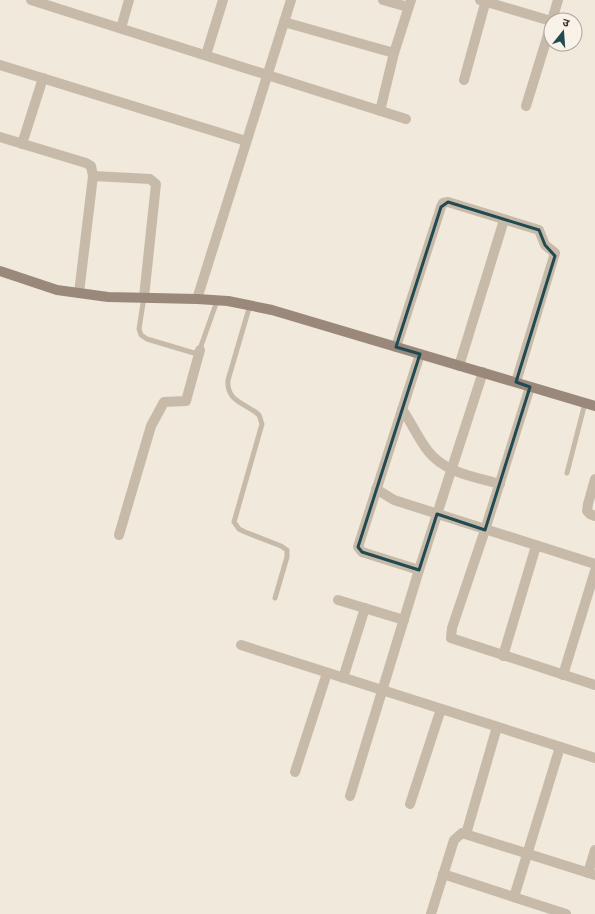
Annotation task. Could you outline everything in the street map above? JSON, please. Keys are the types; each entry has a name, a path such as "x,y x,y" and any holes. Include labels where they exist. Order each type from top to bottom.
{"street":[{"path":"33,0 267,76 406,119"},
{"path":"120,28 129,0"},
{"path":"206,56 223,0"},
{"path":"197,298 291,0"},
{"path":"380,111 394,53 410,3 383,0"},
{"path":"554,12 558,0"},
{"path":"464,80 484,1 543,17"},
{"path":"284,22 394,53"},
{"path":"526,106 543,51"},
{"path":"0,65 246,141"},
{"path":"22,144 43,78"},
{"path":"0,137 90,164 93,170 93,176 79,293"},
{"path":"93,176 150,179 156,184 144,297"},
{"path":"396,346 442,204 448,202 539,230 545,245 555,253 516,382"},
{"path":"459,366 504,220"},
{"path":"0,272 57,290 108,297 197,298 250,305 396,346 590,404"},
{"path":"120,535 151,426 164,402 186,400 200,350"},
{"path":"419,570 362,552 359,549 359,543 420,354"},
{"path":"350,796 419,570 483,372"},
{"path":"530,387 500,484 450,634 453,639 595,685"},
{"path":"402,409 429,453 452,470 500,484"},
{"path":"595,479 587,508 590,514 595,516"},
{"path":"376,490 394,500 595,564"},
{"path":"503,656 536,546"},
{"path":"563,675 595,572"},
{"path":"338,600 404,620"},
{"path":"343,678 365,608"},
{"path":"241,645 595,758"},
{"path":"295,772 327,673"},
{"path":"410,804 441,709"},
{"path":"466,834 497,727"},
{"path":"514,897 560,747"},
{"path":"431,914 454,840 459,834 466,834 592,874 595,850"},
{"path":"443,874 514,897 553,912 566,914"}],"lane":[{"path":"144,297 139,329 141,335 191,353 200,350 217,300"},
{"path":"250,305 228,380 228,390 232,396 260,416 262,424 234,522 239,529 281,546 287,550 287,557 275,598"},
{"path":"567,473 590,404"}],"highlighted area":[{"path":"448,202 539,230 545,245 555,256 516,382 530,387 485,530 437,514 419,570 362,552 358,547 420,354 396,347 441,207"}]}
